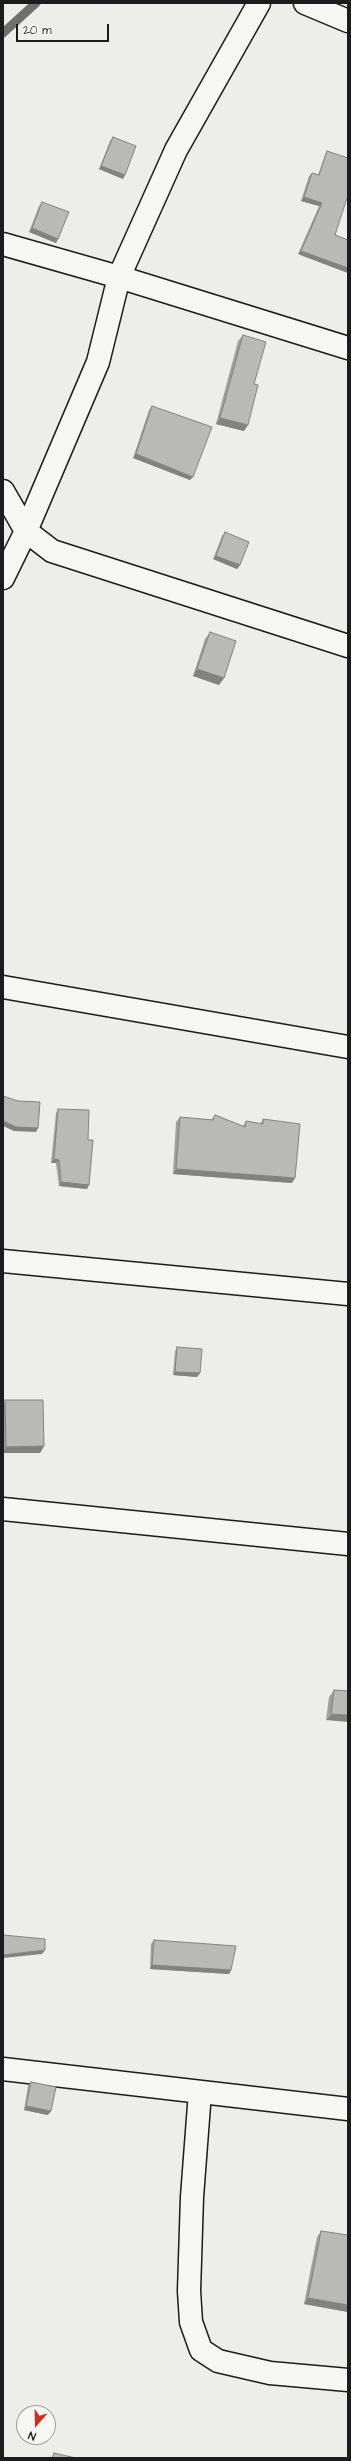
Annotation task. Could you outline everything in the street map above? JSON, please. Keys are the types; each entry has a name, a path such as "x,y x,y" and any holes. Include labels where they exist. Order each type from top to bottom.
{"street":[{"path":"3,578 26,531 98,362 119,277 176,150 259,3"},
{"path":"305,3 348,22"},
{"path":"3,244 119,277 348,348"},
{"path":"3,491 26,531 52,551 75,560 348,646"},
{"path":"3,987 348,1047"},
{"path":"3,1261 348,1294"},
{"path":"3,1509 348,1544"},
{"path":"3,2069 348,2109"},
{"path":"200,2092 192,2197 189,2291 191,2322 201,2350 218,2360 256,2371 348,2380"}],"building":[{"path":"113,137 136,146 125,175 101,166"},
{"path":"327,151 348,158 348,195 335,235 348,240 348,268 301,251 322,203 304,197 312,173 319,175"},
{"path":"42,202 69,212 58,239 32,228"},
{"path":"243,335 266,342 254,384 258,385 248,425 220,418"},
{"path":"152,406 212,427 193,477 136,454"},
{"path":"225,532 249,542 240,565 216,556"},
{"path":"210,632 236,641 224,678 197,669"},
{"path":"3,1096 18,1101 40,1102 38,1128 16,1127 3,1121"},
{"path":"58,1109 89,1110 88,1140 93,1140 89,1185 61,1182 59,1160 54,1159"},
{"path":"215,1115 245,1127 246,1121 263,1124 263,1119 300,1124 295,1178 176,1169 180,1117 213,1120"},
{"path":"177,1347 202,1349 200,1373 175,1372"},
{"path":"5,1400 43,1400 44,1446 6,1447"},
{"path":"334,1690 348,1691 348,1715 331,1714"},
{"path":"3,1935 45,1939 45,1950 3,1955"},
{"path":"154,1940 236,1946 231,1970 152,1965"},
{"path":"31,2082 56,2087 51,2111 26,2106"},
{"path":"321,2231 348,2235 348,2305 308,2298"},
{"path":"54,2453 76,2458 52,2458"}],"waterway":[{"path":"3,33 36,3"}]}
